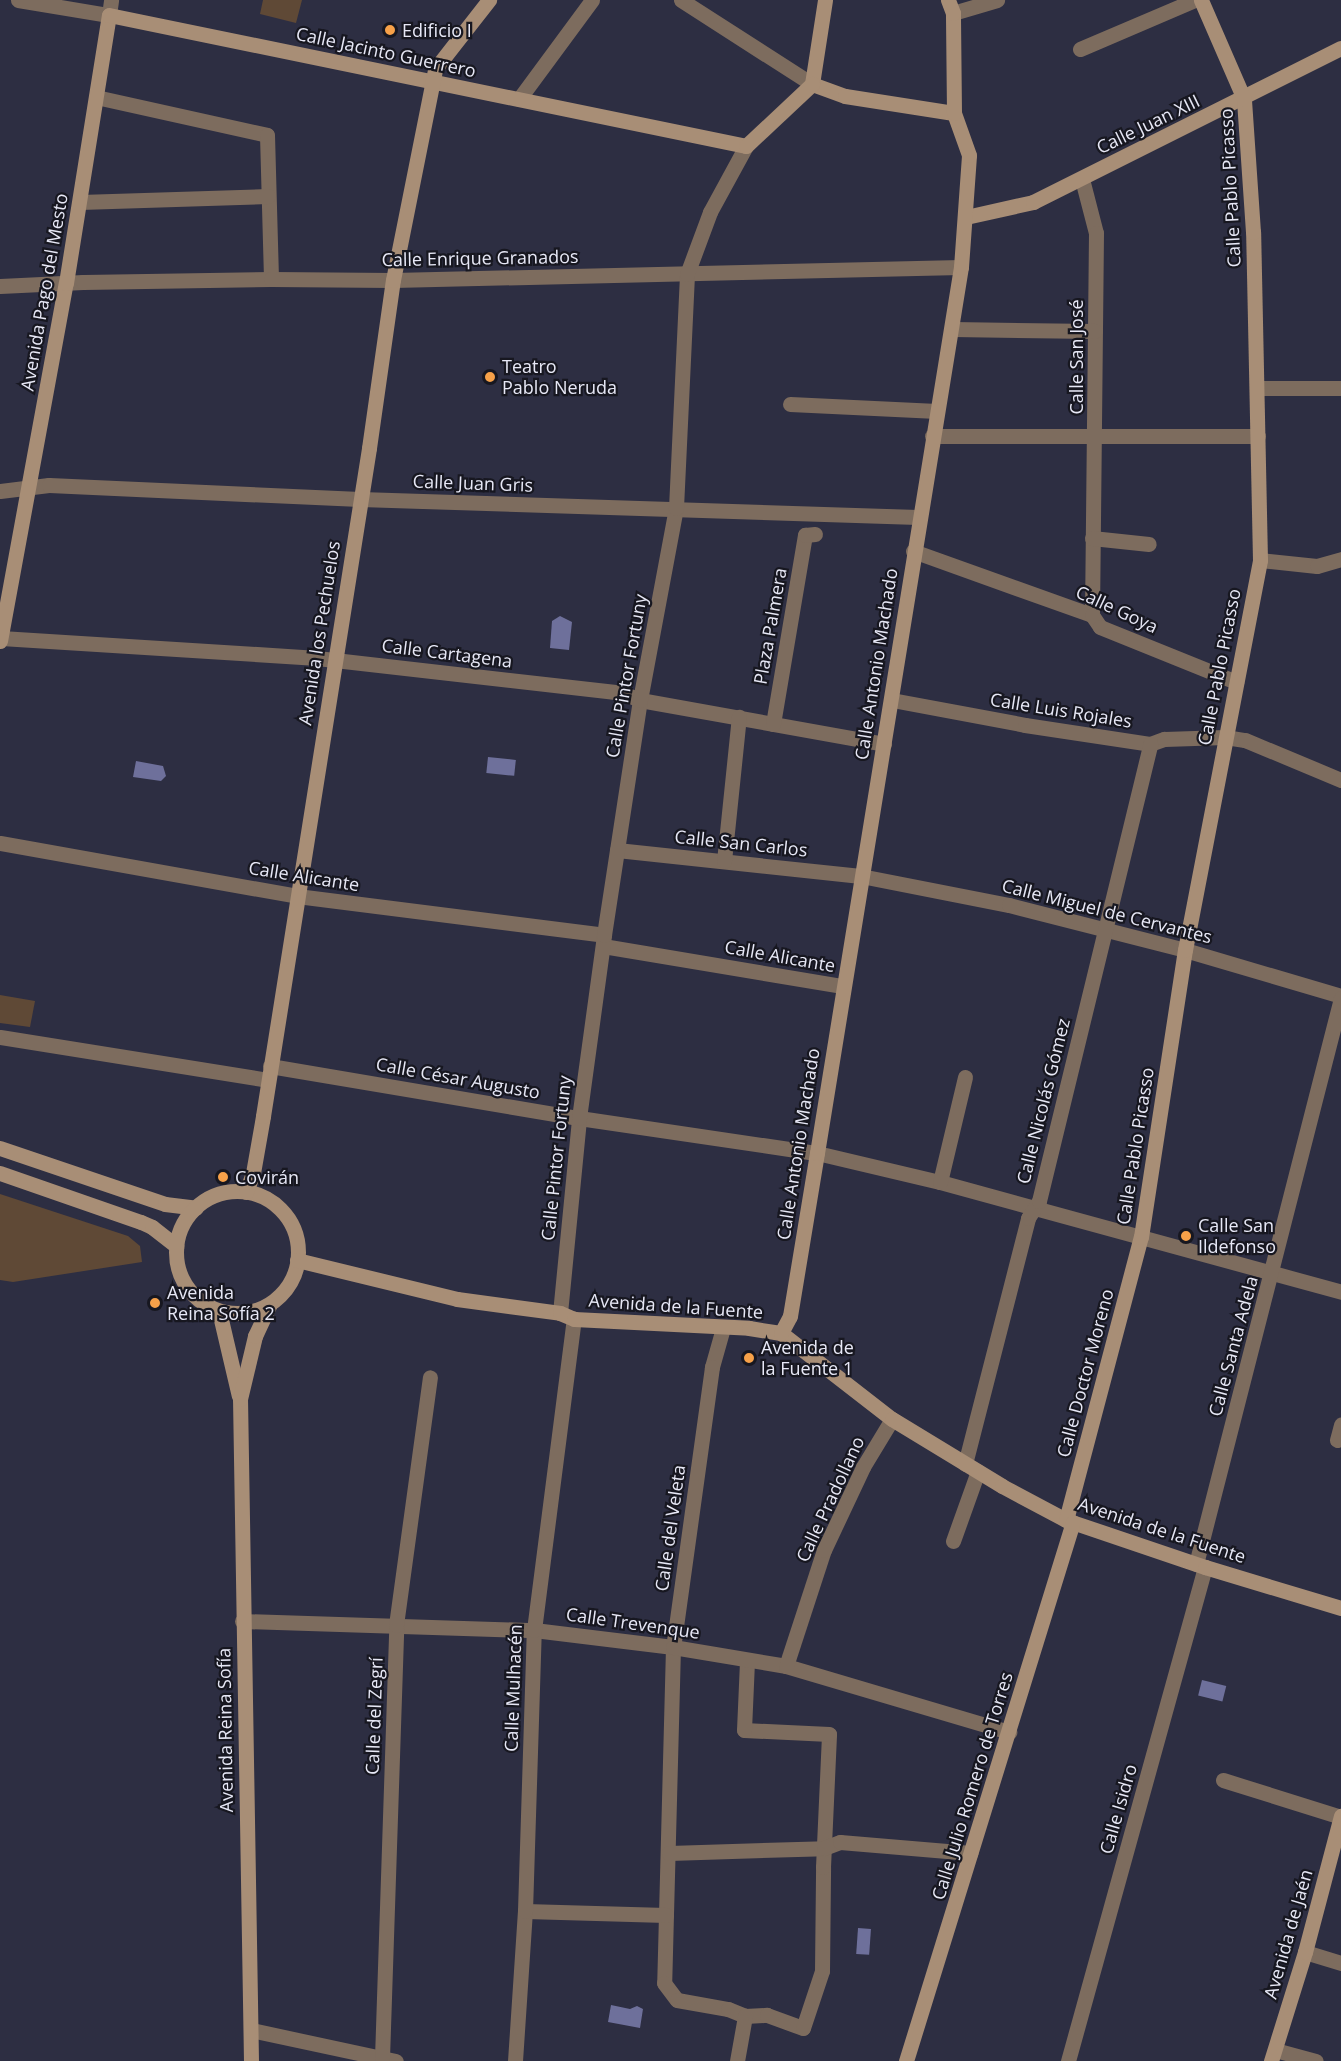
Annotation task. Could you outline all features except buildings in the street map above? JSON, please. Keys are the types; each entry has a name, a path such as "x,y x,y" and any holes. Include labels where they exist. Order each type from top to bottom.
{"street":[{"name":"Calle Jacinto Guerrero","path":"18,0 110,7 433,81 746,146"},
{"name":"Avenida los Pechuelos","path":"246,1192 253,1173 393,280 435,69 489,0"},
{"path":"519,99 592,0"},
{"path":"681,0 812,84 845,96 954,113"},
{"path":"812,84 825,0"},
{"path":"950,6 997,0"},
{"path":"1080,49 1195,0"},
{"name":"Calle Pablo Picasso","path":"1141,1237 1185,950 1260,560 1253,232 1244,99 1201,0"},
{"name":"Calle Antonio Machado","path":"781,1333 789,1317 817,1152 892,700 918,517 961,267 969,155 954,113 950,6"},
{"name":"Avenida Pago del Mesto","path":"0,639 66,283 110,7"},
{"name":"Calle Juan XIII","path":"966,217 1033,202 1244,99 1341,48"},
{"name":"Calle Pintor Fortuny","path":"567,1316 579,1118 603,940 640,700 676,508 687,273 710,212 746,146 812,84"},
{"path":"96,98 267,135 271,279"},
{"name":"Calle San José","path":"1082,178 1096,233 1092,615"},
{"path":"80,202 268,196"},
{"name":"Calle Enrique Granados","path":"0,286 961,267"},
{"path":"952,329 1095,331"},
{"path":"1257,388 1341,388"},
{"path":"790,404 937,411"},
{"path":"932,436 1258,436"},
{"name":"Calle Juan Gris","path":"0,491 49,485 360,499 918,517"},
{"name":"Plaza Palmera","path":"773,724 810,535"},
{"path":"1092,538 1149,544"},
{"name":"Calle Goya","path":"913,551 1092,615 1100,627 1236,682"},
{"path":"1260,560 1317,566 1341,560"},
{"name":"Calle Cartagena","path":"0,639 334,660 622,693 640,700 884,744"},
{"name":"Calle Luis Rojales","path":"892,700 1025,725 1150,744 1164,739 1225,736 1245,740 1341,780"},
{"path":"724,861 739,717"},
{"name":"Calle Nicolás Gómez","path":"971,1468 1028,1218 1039,1201 1150,744"},
{"name":"Calle Alicante","path":"0,843 297,896 603,940 843,986"},
{"name":"Calle San Carlos","path":"617,850 861,876"},
{"name":"Calle Miguel de Cervantes","path":"861,876 1009,905 1105,929 1185,950 1341,997"},
{"name":"Calle Santa Adela","path":"1200,1565 1341,997"},
{"name":"Calle César Augusto","path":"0,1038 269,1073 817,1152"},
{"path":"940,1182 964,1077"},
{"path":"0,1148 165,1204 196,1208"},
{"path":"817,1152 940,1182 1341,1292"},
{"path":"0,1173 141,1222 152,1227 176,1246"},
{"path":"246,1192 260,1196 283,1212 294,1231 297,1260 288,1285 270,1304 241,1313 219,1311 193,1294 183,1281 177,1264 176,1246 182,1228 196,1208 207,1199 225,1193 246,1192"},
{"name":"Calle Doctor Moreno","path":"1070,1521 1141,1237"},
{"name":"Avenida de la Fuente","path":"297,1260 457,1299 567,1316 781,1333 892,1419 971,1468 1070,1521 1200,1565 1341,1608"},
{"name":"Avenida Reina Sofía","path":"240,1399 255,1336 270,1304"},
{"name":"Avenida Reina Sofía","path":"219,1311 240,1399 251,2061"},
{"name":"Calle Mulhacén","path":"516,2061 525,1911 534,1630 567,1316"},
{"name":"Calle del Veleta","path":"723,1328 712,1367 673,1647 664,1983 678,2000 728,2009 745,2016"},
{"name":"Calle del Zegrí","path":"389,2060 396,1625 430,1377"},
{"name":"Calle Pradollano","path":"786,1666 824,1550 863,1467 892,1419"},
{"path":"1337,1440 1341,1425"},
{"path":"953,1541 971,1468"},
{"name":"Calle Julio Romero de Torres","path":"906,2061 1009,1732 1070,1521"},
{"name":"Calle Isidro","path":"1068,2061 1200,1565"},
{"name":"Calle Trevenque","path":"243,1621 534,1630 673,1647 786,1666 1009,1732"},
{"path":"737,2061 745,2016 767,2015 803,2028 822,1971 829,1734 744,1730 747,1660"},
{"path":"1223,1780 1341,1816"},
{"name":"Avenida de Jaén","path":"1273,2055 1305,1952 1341,1816"},
{"path":"669,1853 824,1848 840,1842 971,1853"},
{"path":"525,1911 666,1915"},
{"path":"1305,1952 1341,1963"},
{"path":"251,2030 389,2060"},
{"path":"1273,2055 1316,2061"}],"shaded area":[{"path":"263,0 302,0 296,23 260,14"},
{"path":"0,995 35,1001 30,1027 0,1023"},
{"path":"0,1194 128,1236 140,1246 142,1262 13,1282 0,1280"}],"water":[{"path":"560,616 572,622 569,650 550,648 552,621"},
{"path":"488,757 516,760 514,776 486,773"},
{"path":"136,761 163,766 166,776 161,781 133,777"},
{"path":"1202,1680 1226,1686 1222,1702 1198,1696"},
{"path":"858,1928 871,1929 869,1955 856,1954"},
{"path":"611,2005 630,2009 637,2006 643,2009 640,2028 608,2022"}],"place":[{"name":"Edificio I","path":"390,30"},
{"name":"Teatro Pablo Neruda","path":"490,377"},
{"name":"Covirán","path":"223,1177"},
{"name":"Calle San Ildefonso","path":"1186,1236"},
{"name":"Avenida Reina Sofía 2","path":"155,1303"},
{"name":"Avenida de la Fuente 1","path":"749,1358"}]}
